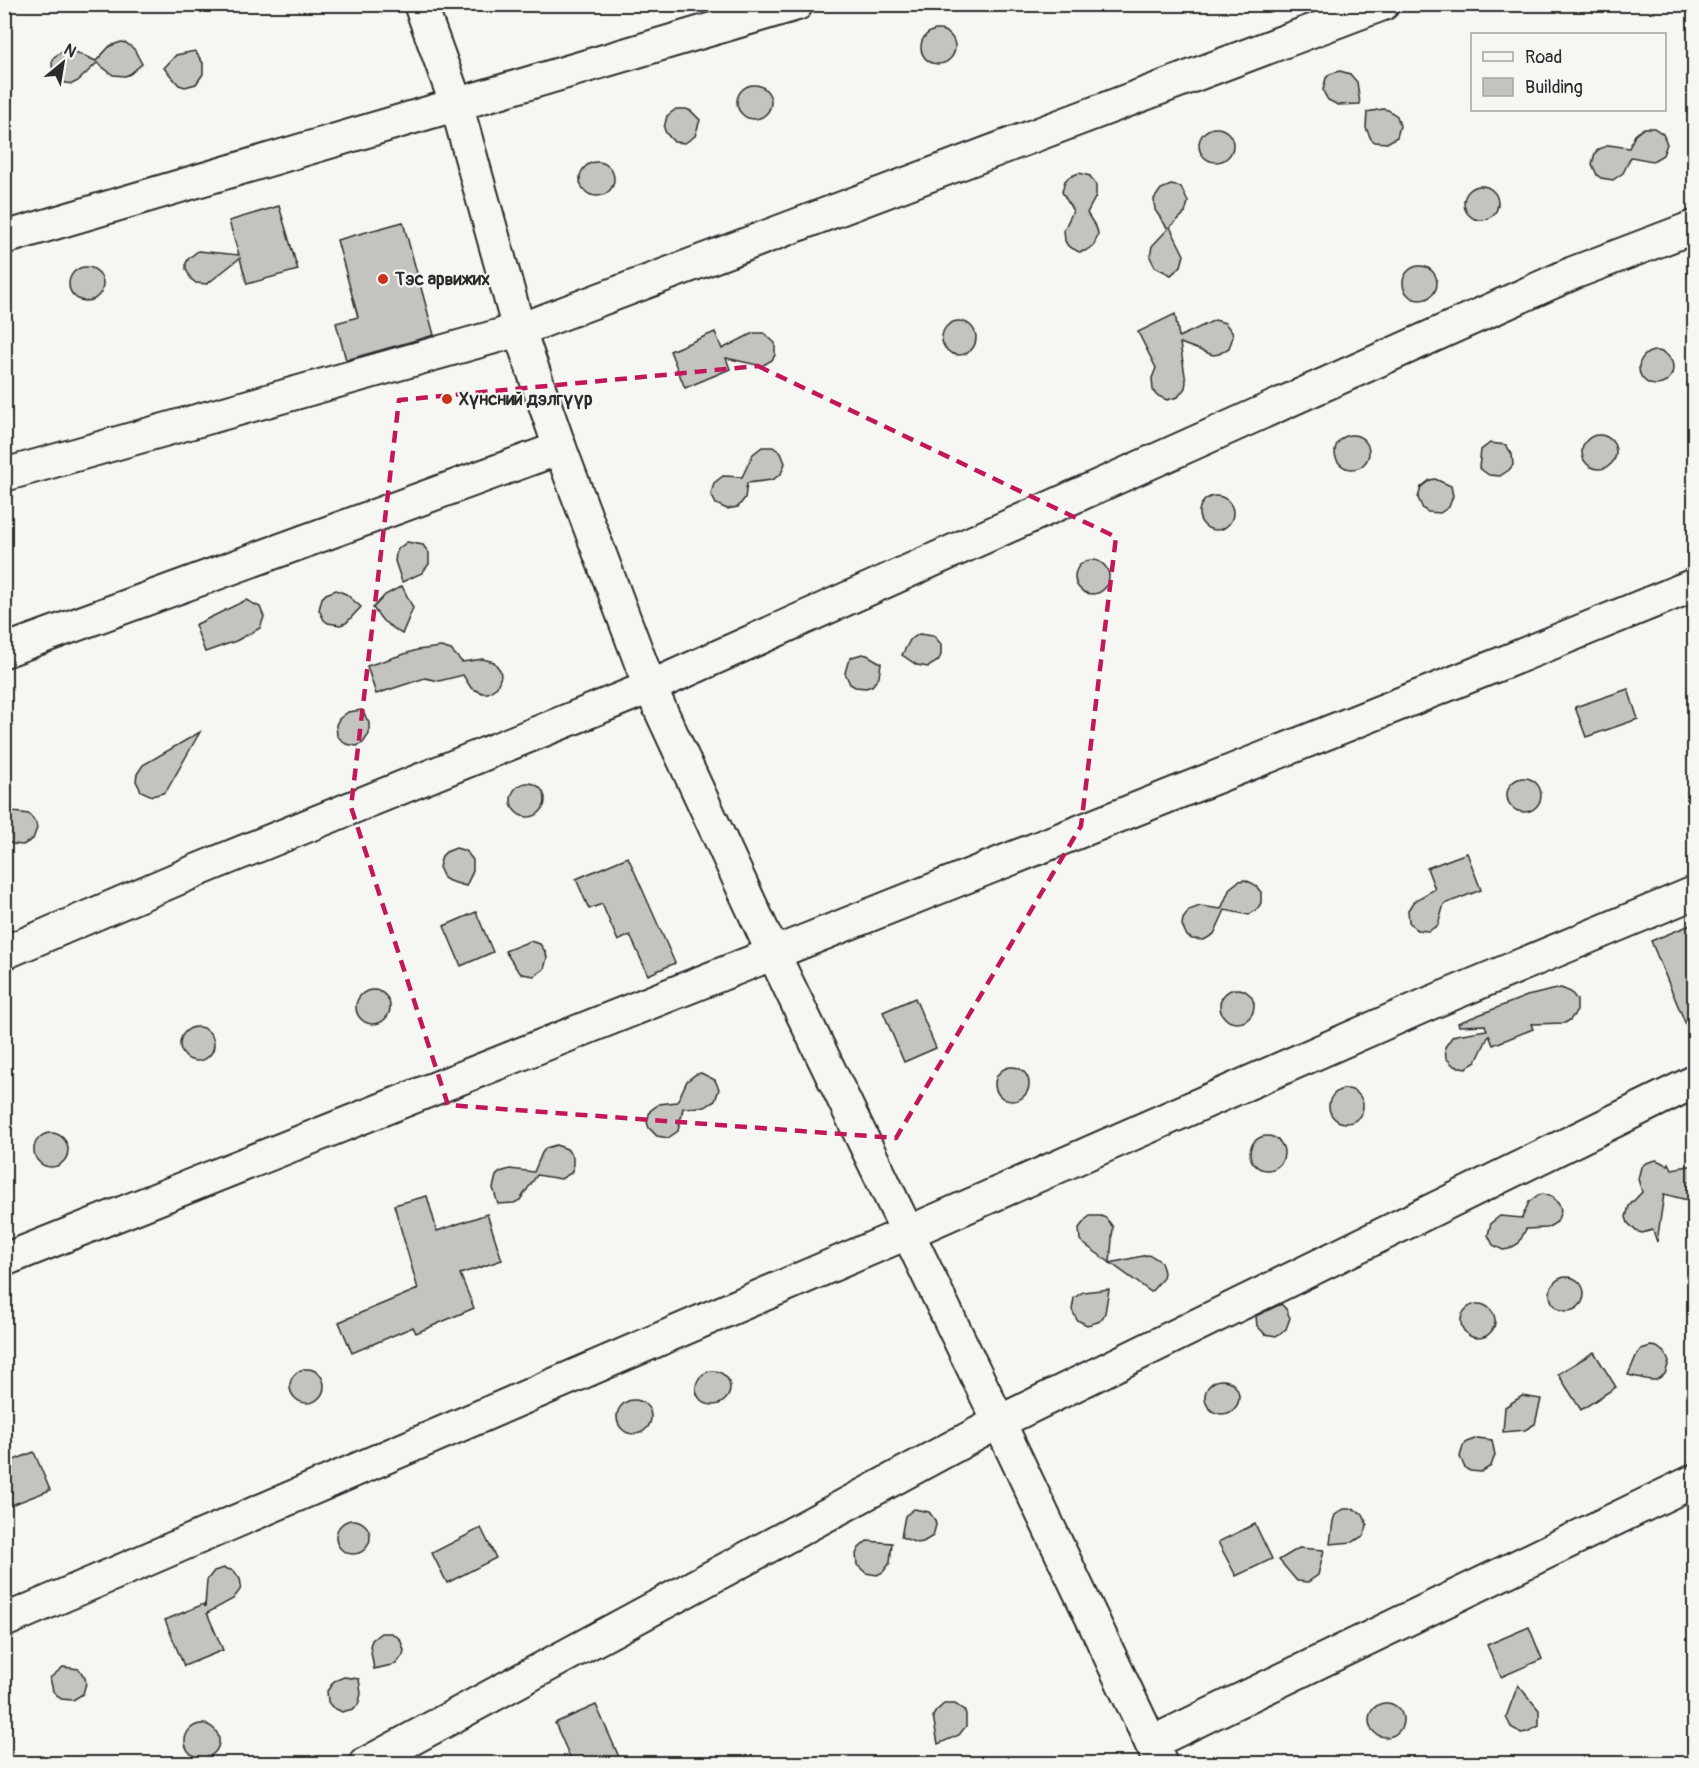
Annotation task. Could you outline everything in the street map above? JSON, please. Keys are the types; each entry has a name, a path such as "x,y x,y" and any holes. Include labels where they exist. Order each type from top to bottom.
{"street":[{"path":"420,4 456,104 519,330 560,448 650,687 773,953 1156,1753 1695,1482"},
{"path":"4,238 797,4"},
{"path":"4,475 519,330 1383,4"},
{"path":"4,953 198,870 650,687 1573,273 1695,227"},
{"path":"4,651 560,448"},
{"path":"4,1260 1695,585"},
{"path":"4,1621 907,1233 1428,1004 1695,893"},
{"path":"365,1764 999,1422 1695,1082"}],"highlighted area":[{"path":"758,366 1116,537 1081,826 896,1138 448,1105 351,807 399,400"}],"building":[{"path":"938,30 950,35 955,47 950,59 938,64 926,59 921,47 926,35"},
{"path":"121,42 134,49 142,64 130,74 113,75 97,63 72,84 61,82 53,74 54,57 63,51 73,51 96,61 110,46"},
{"path":"195,51 203,63 203,74 196,84 185,87 179,85 164,68 176,55"},
{"path":"1340,71 1350,74 1357,82 1360,104 1338,105 1328,100 1323,90 1326,78"},
{"path":"754,85 766,90 771,102 766,114 754,119 742,114 737,102 742,90"},
{"path":"676,109 691,111 700,120 695,136 685,143 674,142 664,128 667,116"},
{"path":"1383,109 1397,116 1400,126 1397,137 1387,143 1375,142 1366,128 1367,112"},
{"path":"1216,128 1228,133 1233,145 1228,157 1216,162 1204,157 1199,145 1204,133"},
{"path":"1644,128 1654,128 1663,134 1667,144 1663,155 1653,161 1631,157 1623,173 1613,180 1597,175 1592,164 1595,153 1599,149 1609,145 1629,148 1635,135"},
{"path":"597,162 609,167 614,179 609,191 597,196 585,191 580,179 585,167"},
{"path":"1079,173 1090,176 1096,185 1096,196 1087,213 1098,234 1094,245 1079,252 1068,246 1065,241 1064,230 1073,211 1062,192 1065,181"},
{"path":"1171,185 1181,187 1188,202 1185,213 1170,227 1184,255 1181,266 1171,275 1155,267 1150,257 1152,246 1168,229 1155,210 1154,199 1161,189"},
{"path":"1481,186 1493,191 1498,203 1493,215 1481,220 1469,215 1464,203 1469,191"},
{"path":"279,206 298,270 247,284 240,258 207,284 196,283 191,279 186,263 198,251 239,255 229,221"},
{"name":"Тэс арвижих","path":"403,222 434,335 346,360 336,323 358,317 337,240"},
{"path":"1420,266 1432,271 1437,283 1432,295 1420,300 1408,295 1403,283 1408,271"},
{"path":"86,267 98,272 103,284 98,296 86,301 74,296 69,284 74,272"},
{"path":"1175,314 1179,337 1215,320 1225,323 1233,337 1229,348 1213,355 1180,343 1185,388 1178,397 1167,400 1156,395 1153,390 1152,378 1156,368 1138,332"},
{"path":"959,321 971,326 976,338 971,350 959,355 947,350 942,338 947,326"},
{"path":"715,332 722,349 753,333 764,333 775,343 775,355 772,360 762,366 726,358 730,369 685,388 670,351"},
{"path":"1656,351 1668,356 1673,368 1668,380 1656,385 1644,380 1639,368 1644,356"},
{"path":"1352,435 1364,440 1369,452 1364,464 1352,469 1340,464 1335,452 1340,440"},
{"path":"1599,435 1611,440 1616,452 1611,464 1599,469 1587,464 1582,452 1587,440"},
{"path":"1490,443 1506,445 1512,454 1513,465 1500,476 1489,475 1479,468 1481,450"},
{"path":"762,447 773,447 781,453 785,463 781,474 772,480 747,483 745,498 738,507 727,509 716,504 711,494 714,483 723,476 742,477 753,454"},
{"path":"1435,479 1451,486 1453,496 1449,507 1440,513 1423,509 1418,498 1421,487"},
{"path":"1216,496 1228,501 1233,513 1228,525 1216,530 1204,525 1199,513 1204,501"},
{"path":"407,542 423,545 429,553 429,564 422,573 402,582 395,561 398,549"},
{"path":"1092,560 1104,565 1109,577 1104,589 1092,594 1080,589 1075,577 1080,565"},
{"path":"402,586 413,608 402,634 383,621 373,608 385,595"},
{"path":"336,590 346,594 361,607 346,623 340,625 328,623 319,610 322,598"},
{"path":"246,600 260,607 264,617 260,628 236,641 205,652 195,625"},
{"path":"919,634 934,636 941,644 941,655 938,661 928,667 917,665 902,655 910,640"},
{"path":"441,647 451,650 462,662 483,659 494,662 501,676 497,687 488,693 482,693 471,688 463,675 439,681 425,678 376,694 367,666 417,650"},
{"path":"862,654 881,663 879,677 872,686 866,688 850,684 845,673 852,657"},
{"path":"1628,689 1638,719 1586,737 1575,707"},
{"path":"362,710 369,723 369,734 363,743 357,746 346,744 337,736 336,725 339,719 348,712"},
{"path":"200,732 167,790 152,796 141,791 136,781 137,774 143,765"},
{"path":"1524,778 1536,783 1541,795 1536,807 1524,812 1512,807 1507,795 1512,783"},
{"path":"528,783 540,788 545,800 540,812 528,817 516,812 511,800 516,788"},
{"path":"14,812 29,814 36,823 37,828 33,839 23,845 12,844 4,839 4,817"},
{"path":"456,848 466,851 473,860 473,871 466,886 444,878 439,867 442,856"},
{"path":"1467,853 1481,890 1444,904 1438,925 1429,931 1417,930 1409,922 1408,910 1414,901 1435,889 1427,868"},
{"path":"628,857 675,963 648,975 630,935 618,941 602,904 589,909 576,879"},
{"path":"1245,880 1254,884 1261,892 1261,903 1258,908 1249,915 1225,910 1214,934 1204,940 1187,936 1182,925 1189,910 1200,906 1221,909 1230,888 1239,881"},
{"path":"476,912 493,952 461,966 444,926"},
{"path":"1695,923 1695,1044 1694,1044 1651,941"},
{"path":"530,941 540,944 547,958 544,969 534,976 518,971 505,951"},
{"path":"1561,988 1571,992 1577,1000 1577,1011 1570,1020 1565,1023 1531,1024 1533,1029 1493,1045 1489,1035 1476,1062 1466,1068 1454,1066 1446,1058 1445,1047 1452,1037 1487,1030 1485,1025 1459,1026 1458,1023 1527,996"},
{"path":"1237,989 1249,994 1254,1006 1249,1018 1237,1023 1225,1018 1220,1006 1225,994"},
{"path":"373,990 385,995 390,1007 385,1019 373,1024 361,1019 356,1007 361,995"},
{"path":"915,998 936,1048 904,1062 883,1012"},
{"path":"197,1027 209,1032 214,1044 209,1056 197,1061 185,1056 180,1044 185,1032"},
{"path":"1012,1067 1024,1072 1029,1084 1024,1096 1012,1101 1000,1096 995,1084 1000,1072"},
{"path":"701,1073 715,1080 719,1089 715,1101 705,1107 683,1108 678,1131 668,1138 657,1136 649,1128 647,1122 650,1111 659,1104 677,1102 687,1081"},
{"path":"1346,1089 1358,1094 1363,1106 1358,1118 1346,1123 1334,1118 1329,1106 1334,1094"},
{"path":"51,1133 63,1138 68,1150 63,1162 51,1167 39,1162 34,1150 39,1138"},
{"path":"1267,1136 1279,1141 1284,1153 1279,1165 1267,1170 1255,1165 1250,1153 1255,1141"},
{"path":"556,1145 567,1149 573,1157 571,1173 561,1179 537,1175 520,1200 514,1203 498,1204 493,1188 496,1176 510,1169 534,1172 546,1148"},
{"path":"1656,1160 1668,1165 1669,1163 1672,1169 1695,1165 1695,1202 1664,1194 1657,1242 1653,1230 1642,1233 1636,1231 1628,1223 1626,1217 1629,1206 1642,1192 1638,1179 1641,1167"},
{"path":"1543,1194 1553,1197 1560,1206 1561,1211 1557,1222 1547,1228 1526,1229 1519,1243 1509,1249 1503,1250 1493,1245 1488,1235 1491,1223 1500,1216 1522,1218 1529,1202"},
{"path":"427,1196 437,1231 487,1214 502,1260 460,1274 474,1308 416,1333 413,1327 352,1353 339,1322 418,1289 394,1205"},
{"path":"1090,1216 1106,1218 1113,1227 1110,1263 1080,1240 1079,1228"},
{"path":"1147,1255 1152,1256 1161,1262 1163,1278 1151,1292 1110,1263"},
{"path":"1567,1277 1579,1282 1584,1294 1579,1306 1567,1311 1555,1306 1550,1294 1555,1282"},
{"path":"1109,1289 1102,1319 1087,1325 1077,1320 1072,1310 1074,1298 1083,1292"},
{"path":"1281,1304 1290,1318 1286,1329 1276,1336 1265,1334 1257,1326 1256,1316"},
{"path":"1478,1304 1490,1309 1495,1321 1490,1333 1478,1338 1466,1333 1461,1321 1466,1309"},
{"path":"1651,1346 1665,1353 1669,1362 1665,1374 1656,1380 1628,1375 1637,1354 1641,1349"},
{"path":"1594,1352 1616,1387 1581,1410 1558,1374"},
{"path":"307,1369 319,1374 324,1386 319,1398 307,1403 295,1398 290,1386 295,1374"},
{"path":"713,1371 725,1376 730,1388 725,1400 713,1405 701,1400 696,1388 701,1376"},
{"path":"1222,1380 1234,1385 1239,1397 1234,1409 1222,1414 1210,1409 1205,1397 1210,1385"},
{"path":"1522,1396 1541,1399 1535,1424 1525,1430 1503,1432 1505,1407"},
{"path":"634,1400 646,1405 651,1417 646,1429 634,1434 622,1429 617,1417 622,1405"},
{"path":"1477,1438 1492,1440 1495,1455 1491,1466 1481,1472 1465,1468 1460,1457 1463,1446"},
{"path":"34,1452 50,1490 4,1508 4,1464"},
{"path":"914,1509 929,1512 935,1520 933,1536 923,1542 917,1543 901,1537 905,1516"},
{"path":"1344,1509 1354,1509 1363,1514 1367,1525 1366,1530 1363,1536 1353,1542 1330,1544 1335,1515"},
{"path":"353,1520 365,1525 370,1537 365,1549 353,1554 341,1549 336,1537 341,1525"},
{"path":"1255,1524 1272,1559 1236,1576 1218,1542"},
{"path":"481,1528 496,1558 447,1583 432,1553"},
{"path":"867,1541 892,1543 890,1563 883,1572 877,1575 866,1573 857,1565 856,1554"},
{"path":"1299,1548 1324,1550 1318,1575 1308,1582 1297,1581 1279,1560"},
{"path":"224,1568 234,1571 241,1584 240,1590 233,1599 207,1613 223,1650 184,1666 165,1620 204,1604 205,1607 207,1580 214,1571"},
{"path":"1529,1627 1542,1659 1501,1677 1487,1645"},
{"path":"381,1633 391,1633 400,1639 404,1650 396,1664 374,1669 370,1646 372,1640"},
{"path":"63,1667 79,1669 85,1678 83,1694 73,1700 61,1699 53,1691 50,1678"},
{"path":"344,1677 359,1679 361,1694 358,1705 342,1712 328,1702 327,1691 334,1681"},
{"path":"1518,1685 1539,1710 1539,1726 1521,1733 1511,1727 1506,1717"},
{"path":"1386,1703 1398,1708 1403,1720 1398,1732 1386,1737 1374,1732 1369,1720 1374,1708"},
{"path":"944,1704 955,1704 964,1710 966,1726 959,1735 938,1744 933,1716"},
{"path":"596,1705 619,1757 605,1764 573,1764 555,1723"},
{"path":"202,1724 214,1729 219,1741 214,1753 202,1758 190,1753 185,1741 190,1729"}],"place":[{"name":"Тэс арвижих","path":"383,279"},
{"name":"Хүнсний дэлгүүр","path":"447,399"}]}
